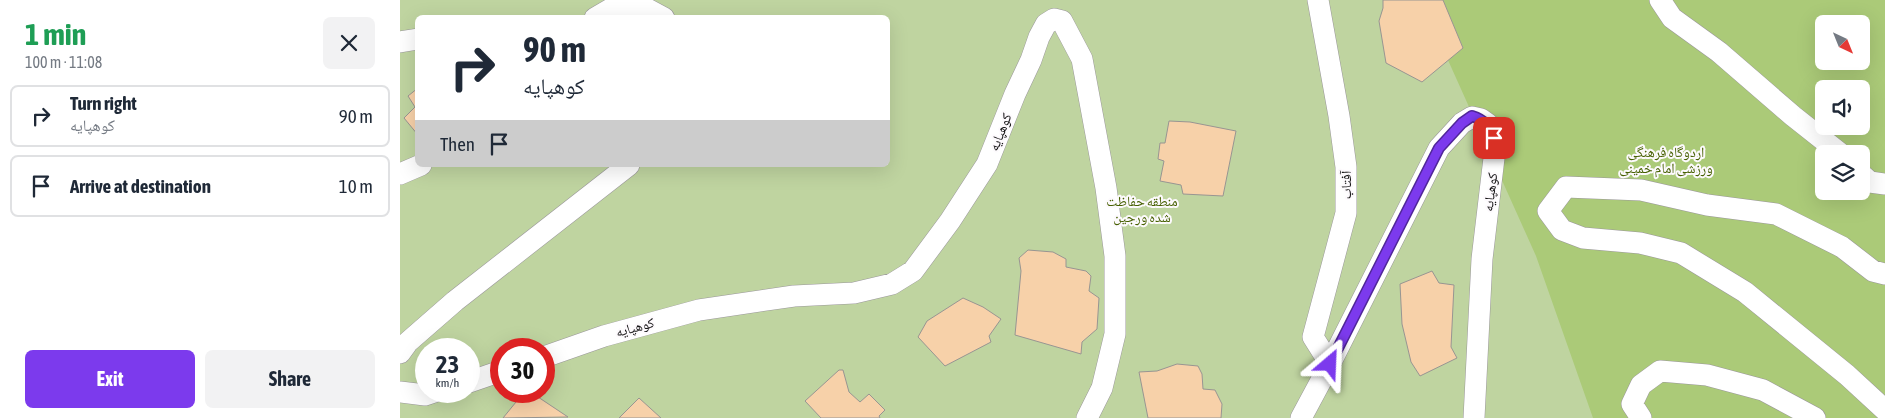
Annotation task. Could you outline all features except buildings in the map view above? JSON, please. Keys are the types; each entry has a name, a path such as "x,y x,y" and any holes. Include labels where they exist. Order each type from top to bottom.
{"street":[{"name":"آفتاب","path":"1318,0 1339,116 1346,167 1346,213 1314,337 1330,364"},
{"path":"1660,0 1672,18 1719,52 1830,145"},
{"path":"600,15 614,7 635,7 654,11 660,15"},
{"name":"کوهپایه","path":"555,353 604,336 699,310 794,296 854,292 892,284 913,271 950,221 987,164 1039,37 1055,9 1082,58 1106,188 1115,256 1115,334 1102,388 1087,418"},
{"path":"400,42 415,40"},
{"name":"کوهپایه","path":"1301,418 1439,148 1462,123 1472,116 1488,124 1494,138 1494,158 1482,259 1477,328 1474,418"},
{"path":"400,174 416,167"},
{"path":"400,352 408,342 454,301 626,167"},
{"path":"1870,182 1885,184"},
{"path":"1885,274 1873,271 1842,247 1776,214 1707,205 1641,190 1566,188 1548,211 1562,230 1583,238 1640,243 1681,253 1745,292 1847,376 1885,410"},
{"path":"1642,418 1632,404 1641,385 1660,372 1707,375 1763,390 1815,418"},
{"path":"400,392 415,394"}],"green space":[{"name":"منطقه حفاظت شده ورجین","path":"400,0 1885,0 1885,418 400,418"},
{"name":"اردوگاه فرهنگی ورزشی امام خمینی","path":"1421,0 1885,0 1885,418 1593,418 1536,256"}],"route":[{"path":"1330,364 1439,148 1462,123 1472,116 1488,124 1494,138"}]}
